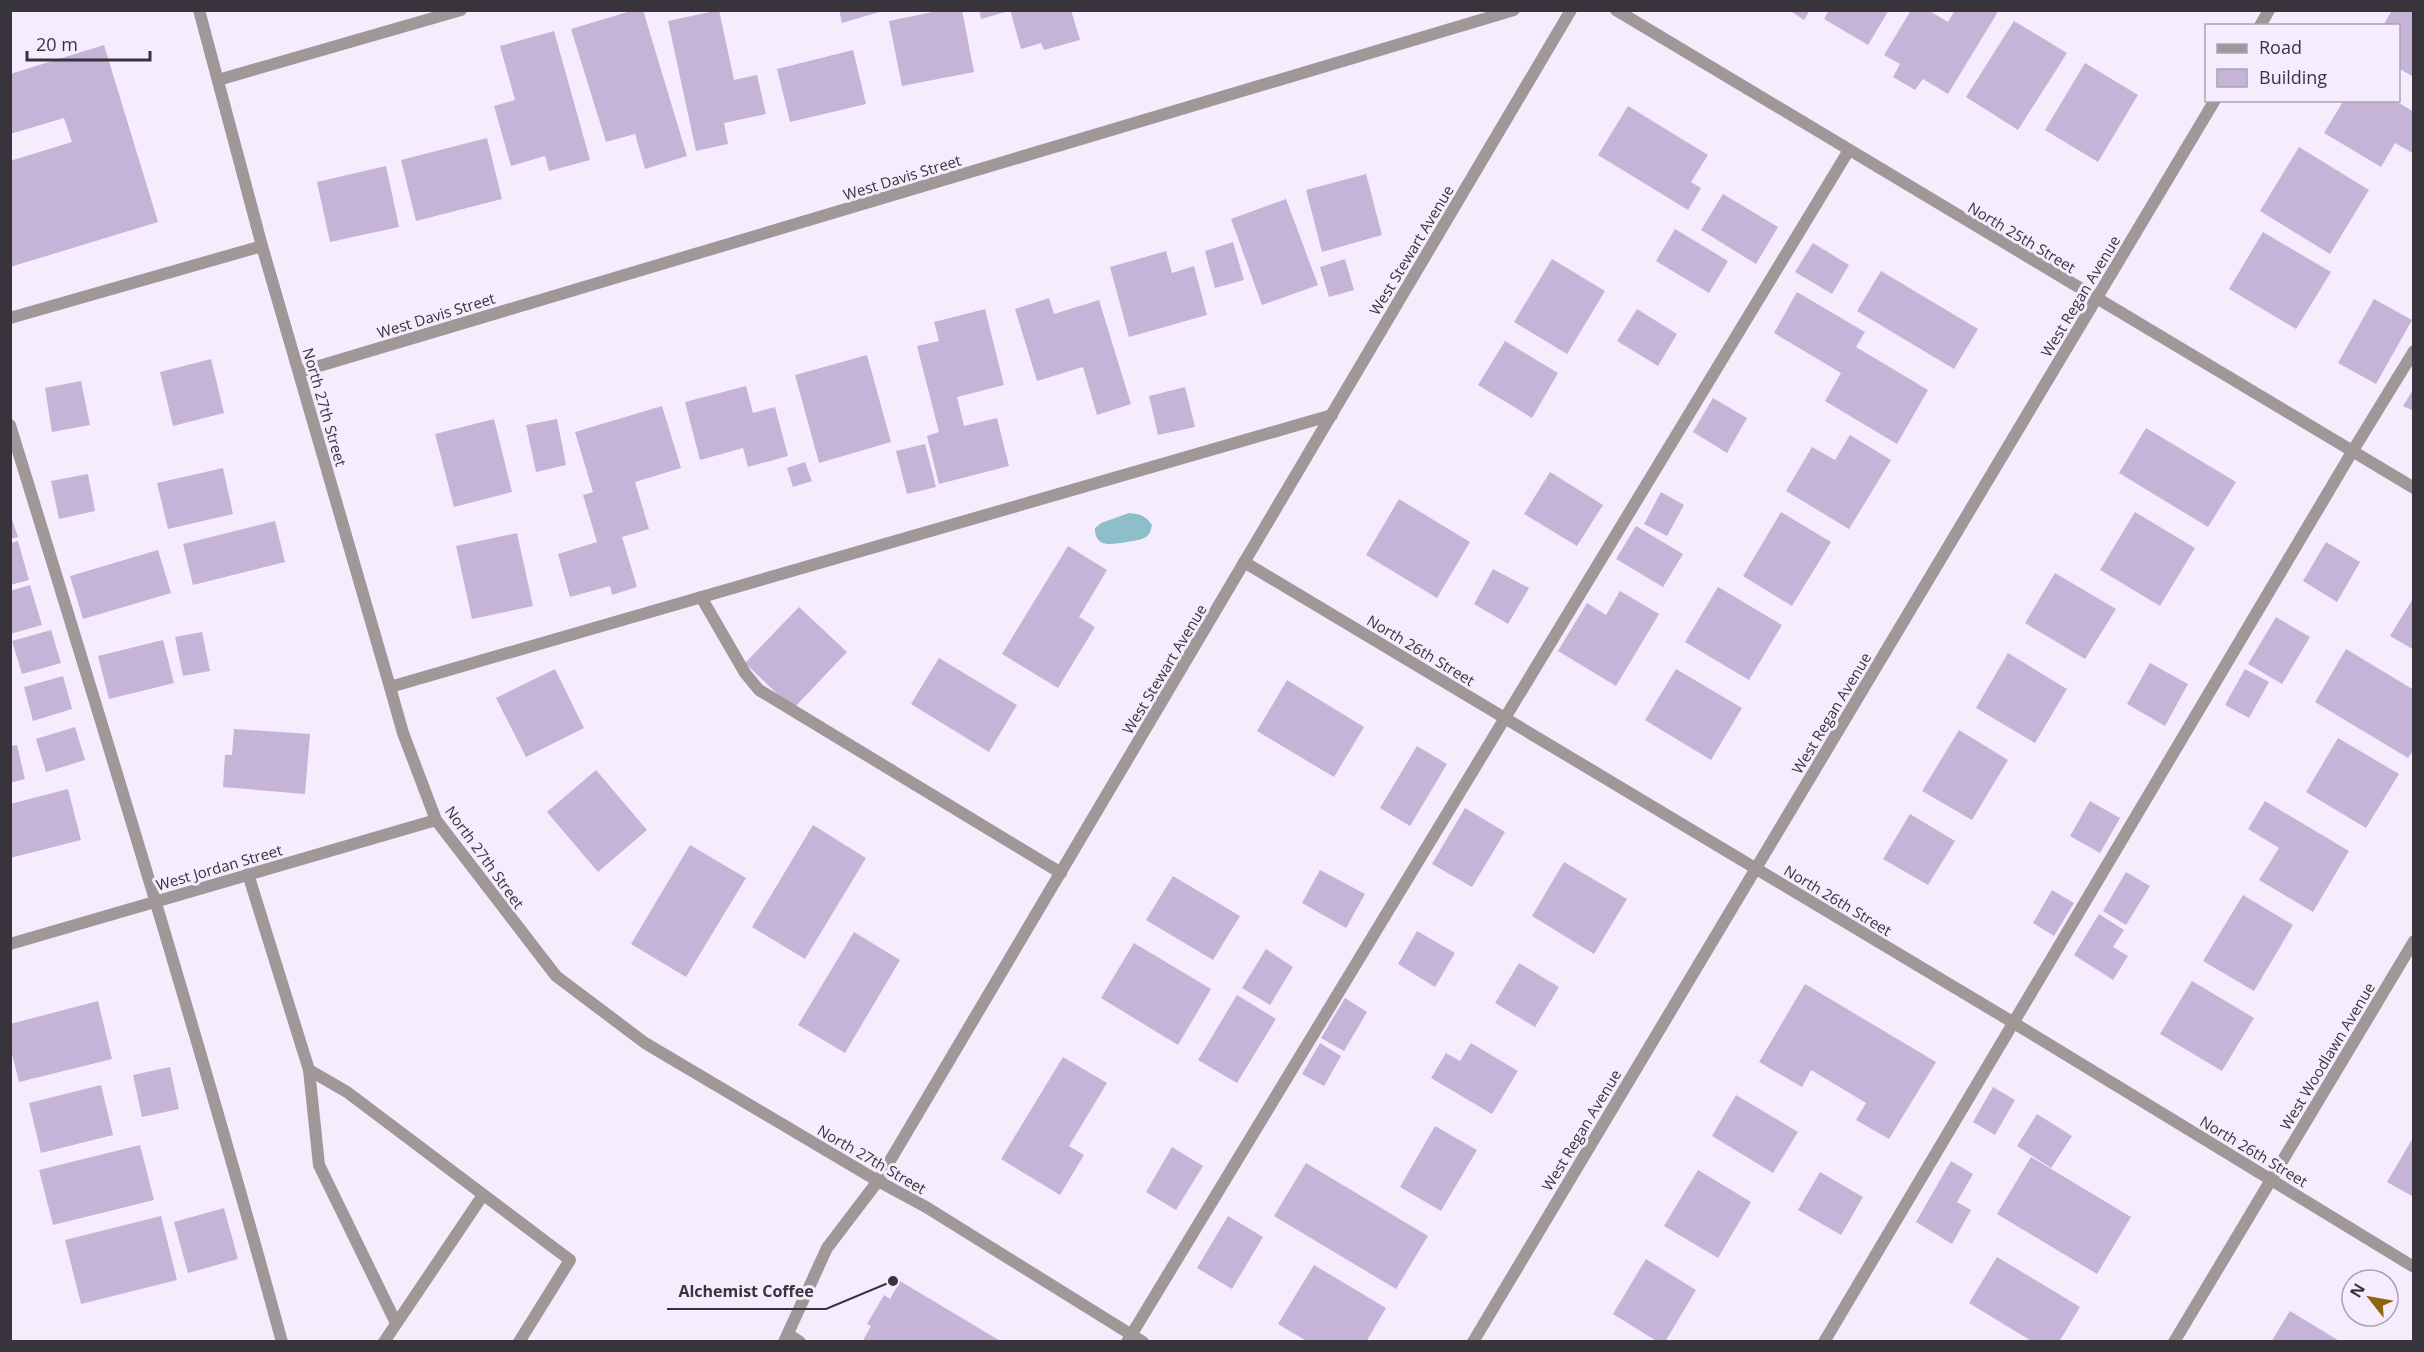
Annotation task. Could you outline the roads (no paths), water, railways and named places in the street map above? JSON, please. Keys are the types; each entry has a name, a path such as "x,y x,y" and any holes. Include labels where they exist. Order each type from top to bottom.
{"street":[{"name":"North 27th Street","path":"199,10 262,246 403,734 436,820 556,976 645,1043 926,1208 1129,1338 1143,1341"},
{"path":"218,80 461,10"},
{"name":"West Davis Street","path":"299,372 1514,10"},
{"name":"West Stewart Avenue","path":"786,1338 827,1248 878,1181 1571,10"},
{"name":"North 25th Street","path":"1616,10 2414,489"},
{"path":"2261,24 2269,10"},
{"name":"West Regan Avenue","path":"1473,1341 2214,102"},
{"path":"1129,1338 1849,150"},
{"path":"10,318 262,246"},
{"path":"1824,1341 2414,351"},
{"path":"390,687 1332,415"},
{"path":"10,425 157,901 282,1341"},
{"name":"North 26th Street","path":"1244,562 2014,1023 2414,1267"},
{"path":"701,597 745,673 759,690 1061,873"},
{"name":"West Jordan Street","path":"10,944 436,820"},
{"path":"248,874 309,1070 319,1166 396,1323"},
{"name":"West Woodlawn Avenue","path":"2174,1341 2414,940"},
{"path":"309,1070 347,1092 570,1260 519,1341"},
{"path":"384,1341 483,1195"},
{"path":"786,1338 800,1341"}],"water":[{"path":"1129,513 1142,516 1152,525 1146,537 1110,544 1105,544 1098,539 1095,528 1101,523"}],"place":[{"name":"Alchemist Coffee","path":"893,1281"}]}
